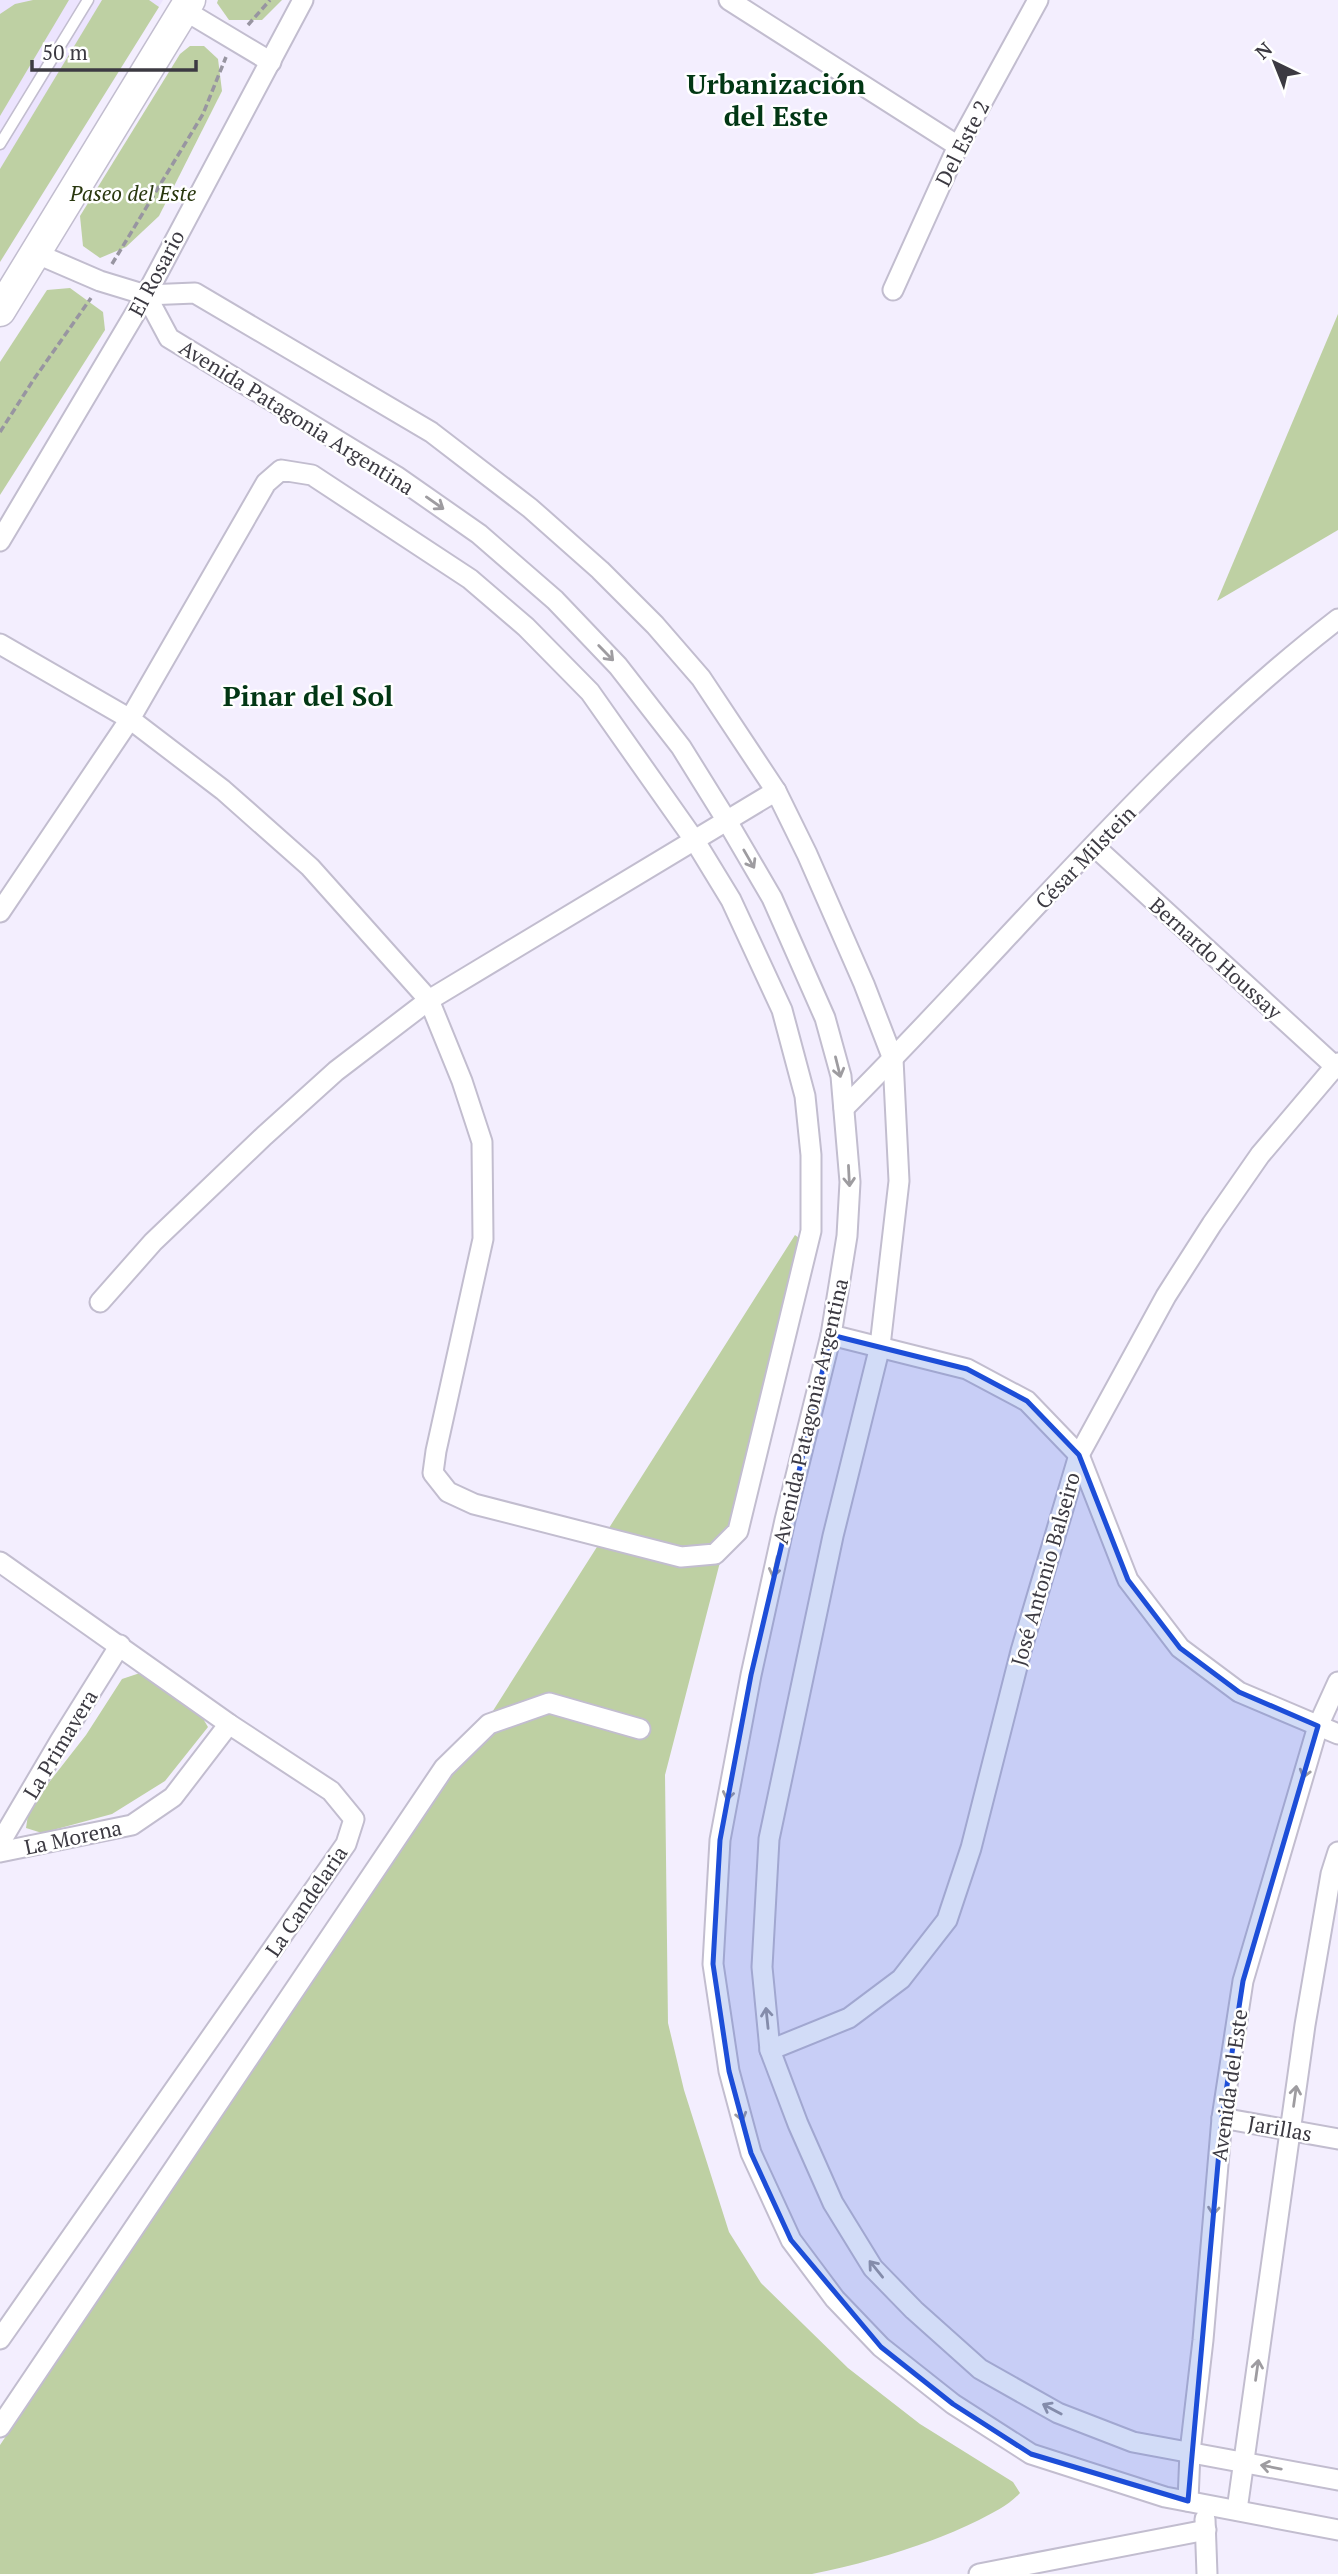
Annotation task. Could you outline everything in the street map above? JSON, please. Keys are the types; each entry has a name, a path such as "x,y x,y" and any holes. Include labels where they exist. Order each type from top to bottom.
{"main road":[{"path":"0,310 183,3"}],"street":[{"name":"El Rosario","path":"0,541 146,295 303,0"},
{"path":"729,0 958,146"},
{"name":"Del Este 2","path":"894,289 958,146 1038,0"},
{"path":"183,3 234,40 271,62"},
{"path":"35,253 100,281 146,295 195,293 431,432 530,508 600,570 655,625 693,669 776,791 864,984 893,1059 899,1181 880,1346 833,1536 769,1839 762,1967 770,2050 798,2124 833,2203 873,2268 914,2310 981,2369 1058,2413 1133,2442 1338,2480"},
{"name":"Avenida Patagonia Argentina","path":"146,295 169,338 396,476 479,534 555,600 618,666 681,747 727,821 772,898 825,1018 841,1076 849,1196 847,1236 831,1335 779,1545 720,1840 713,1964 729,2071 751,2153 791,2240 835,2299 881,2347 953,2404 1031,2455 1165,2497 1338,2530"},
{"path":"0,644 130,719 223,790 310,867 429,1000 482,1142 482,1239 433,1473 447,1492 474,1504 681,1557 715,1554 738,1531 748,1499 811,1231 811,1155 805,1096 782,1010 731,901 695,841 590,692 526,627 470,579 312,475 281,470 266,483 130,719 0,912"},
{"name":"César Milstein","path":"844,1108 1197,741 1338,619"},
{"path":"100,1302 153,1242 264,1136 336,1071 429,1000 776,791"},
{"name":"Bernardo Houssay","path":"1094,846 1337,1066"},
{"name":"José Antonio Balseiro","path":"770,2050 849,2018 901,1979 947,1920 971,1848 1021,1651 1079,1455 1166,1296 1212,1224 1260,1155 1337,1066"},
{"path":"831,1335 967,1369 1027,1401 1079,1455 1128,1580 1180,1648 1239,1692 1338,1734"},
{"name":"La Candelaria","path":"0,1562 229,1724 331,1791 354,1819 346,1844 0,2339"},
{"name":"La Primavera","path":"0,1843 120,1645"},
{"name":"Avenida del Este","path":"1207,2574 1206,2530 1197,2503 1190,2452 1203,2340 1222,2118 1243,1981 1318,1726 1338,1682"},
{"path":"0,2427 444,1768 489,1724 549,1703 640,1728"},
{"name":"La Morena","path":"0,1852 132,1825 173,1797 229,1724"},
{"path":"1237,2510 1307,2011 1331,1874 1338,1852"},
{"name":"Jarillas","path":"1222,2118 1338,2139"},
{"path":"979,2574 1206,2530"}],"lane":[{"path":"0,145 88,0"}],"path":[{"path":"0,432 34,379 85,310 100,281 203,114 234,40 270,0"}],"highlighted area":[{"path":"831,1335 967,1369 1027,1401 1079,1455 1128,1580 1180,1648 1239,1692 1318,1726 1243,1981 1222,2118 1188,2501 1031,2454 953,2404 881,2347 791,2240 751,2153 729,2071 713,1964 720,1840 751,1675"}],"shaded area":[{"path":"0,0 163,0 0,262"}],"green space":[{"path":"33,0 69,0 0,116 0,14 15,4"},
{"path":"102,0 149,0 159,7 0,262 0,169"},
{"path":"218,0 282,0 262,20 229,20 217,3"},
{"name":"Paseo del Este","path":"190,46 204,46 218,59 222,91 159,216 126,247 100,258 83,246 80,216 180,54"},
{"path":"70,288 103,312 105,330 0,495 0,362 47,290"},
{"path":"1338,314 1338,530 1217,601"},
{"path":"795,1235 803,1241 665,1775 668,2023 684,2090 729,2232 761,2283 848,2368 920,2424 1013,2482 1020,2493 1011,2502 979,2520 939,2538 855,2564 812,2574 0,2574 0,2445 449,1780"},
{"path":"140,1673 196,1707 208,1727 165,1781 112,1814 42,1833 26,1828 29,1808 86,1735 122,1679"}],"district":[{"name":"Urbanización del Este","path":"776,99"},
{"name":"Pinar del Sol","path":"308,695"}]}
